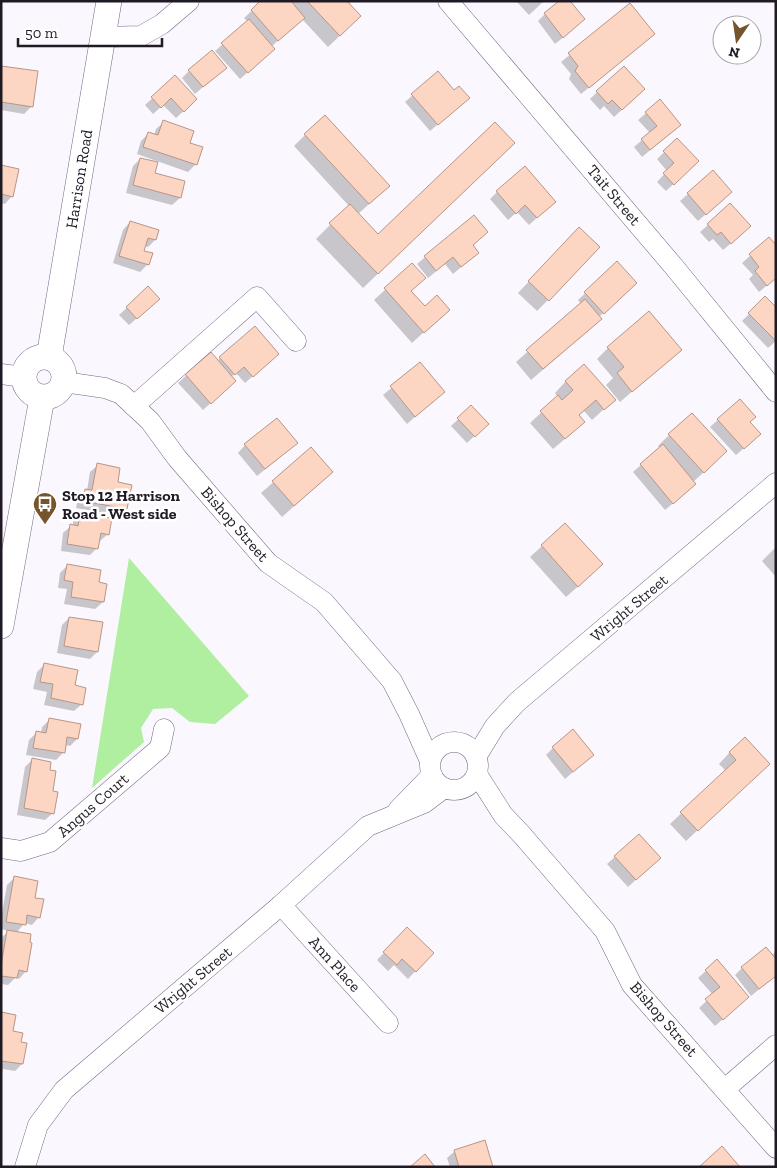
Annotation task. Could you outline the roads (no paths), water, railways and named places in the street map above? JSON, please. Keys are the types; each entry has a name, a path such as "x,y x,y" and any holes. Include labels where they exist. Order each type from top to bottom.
{"street":[{"name":"Harrison Road","path":"49,358 109,1"},
{"path":"102,37 141,36 162,24 189,1"},
{"name":"Tait Street","path":"448,1 675,268 776,392"},
{"path":"134,406 257,297 296,341"},
{"path":"40,357 49,358 56,361 61,367 64,374 64,382 56,394 42,398 34,396 24,384 12,375 25,368 31,361 40,357"},
{"name":"Bishop Street","path":"64,382 105,388 121,394 150,421 178,458 268,563 324,602 392,681 441,779 503,815"},
{"path":"1,626 42,398"},
{"name":"Wright Street","path":"25,1167 38,1125 64,1090 281,905 368,826 424,803 441,779 472,783 473,759 495,726 517,702 772,488"},
{"name":"Bishop Street","path":"410,714 444,744"},
{"name":"Angus Court","path":"1,848 21,851 50,842 160,748 164,728"},
{"path":"441,779 435,751 444,744 455,742 473,759"},
{"name":"Bishop Street","path":"473,759 503,815 605,931 632,985 776,1148"},
{"name":"Ann Place","path":"281,905 388,1023"},
{"path":"725,1089 776,1045"}],"place":[{"name":"Stop 12 Harrison Road - West side","path":"45,525"}]}
